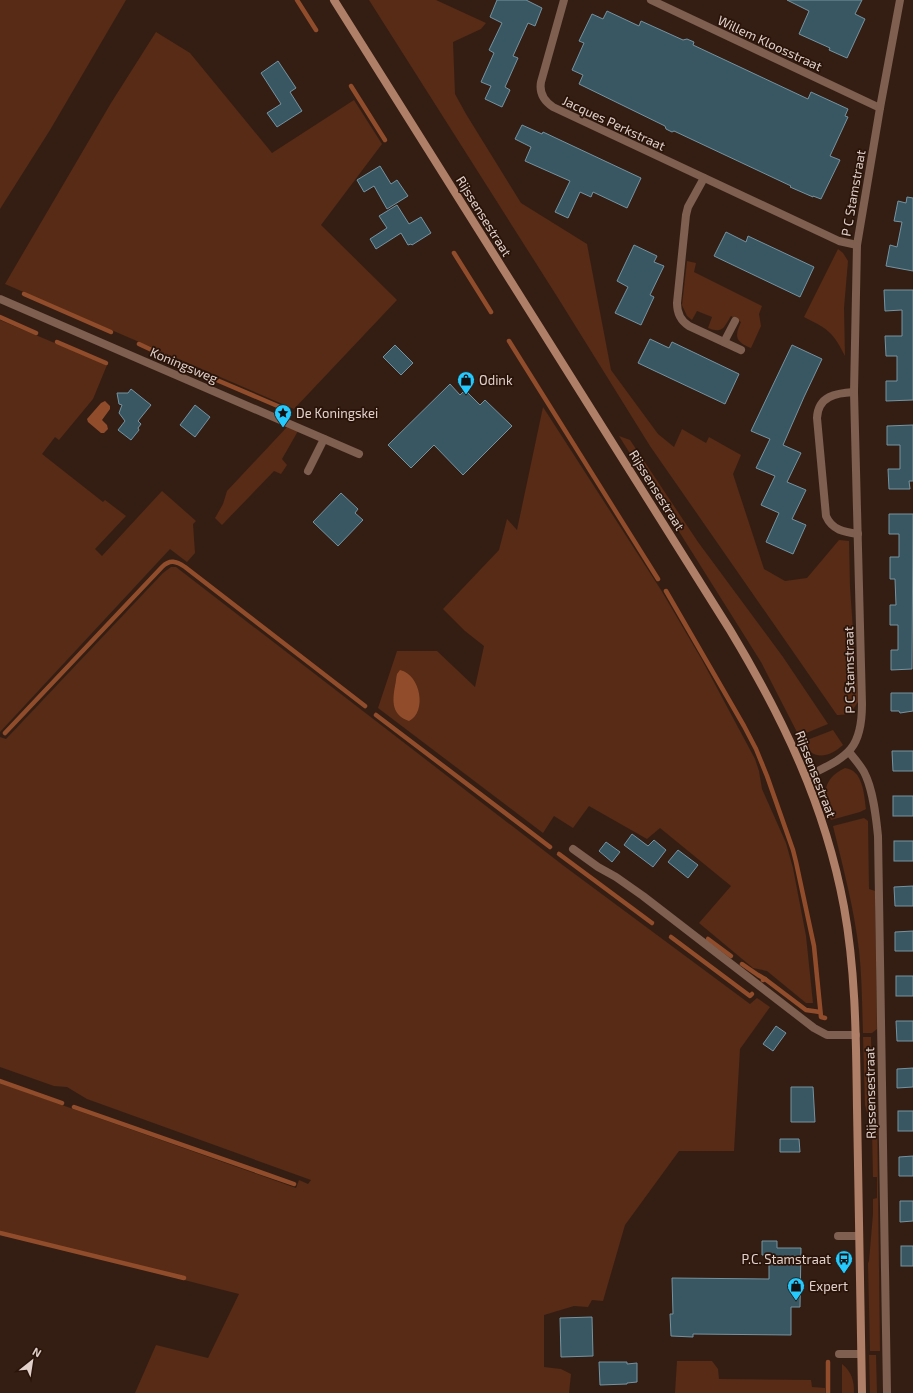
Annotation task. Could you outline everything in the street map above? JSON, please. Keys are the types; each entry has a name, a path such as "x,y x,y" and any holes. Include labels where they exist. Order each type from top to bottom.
{"main road":[{"name":"Rijssensestraat","path":"334,0 730,630 775,709 792,743 806,777 823,826 844,906 851,955 856,1035 862,1393"}],"street":[{"name":"Jacques Perkstraat","path":"564,0 541,82 541,93 547,103 839,241 857,245"},
{"name":"Willem Kloosstraat","path":"651,0 880,108"},
{"name":"P C Stamstraat","path":"806,777 839,761 849,752 858,735 862,715 854,392 857,245 900,0"},
{"path":"704,178 688,207 686,215 677,308 680,317 686,324 741,350"},
{"name":"Koningsweg","path":"0,299 359,454"},
{"path":"724,342 735,321"},
{"path":"854,392 836,394 827,398 820,406 817,418 826,516 830,524 836,529 858,534"},
{"path":"308,471 324,439"},
{"name":"Rijssensestraat","path":"849,752 864,771 869,783 878,836 887,1393"},
{"name":"Rijssensestraat","path":"573,849 643,896 672,920 814,1028 827,1034 856,1035"},
{"path":"838,1236 859,1236"},
{"path":"839,1354 861,1354"}],"shaded area":[{"path":"0,0 126,0 50,130 0,209"},
{"path":"369,0 436,0 486,23 481,29 453,42 455,94 521,203 587,244 611,370 658,434 674,447 682,429 706,443 709,437 741,455 733,474 764,569 785,581 807,578 839,540 849,541 850,587 858,702 850,712 837,715 650,446"},
{"path":"156,32 190,53 272,153 354,100 382,144 321,225 397,300 294,409 5,284 111,103"},
{"path":"838,249 843,253 848,261 844,308 845,356 837,341 829,332 804,317"},
{"path":"687,261 696,263 694,272 762,306 759,314 761,326 751,348 739,341 737,335 741,322 731,316 720,330 713,330 708,328 712,317 697,311 692,320 687,316 682,305"},
{"path":"0,320 107,365 93,399 59,440 55,437 42,454 103,502 105,500 126,516 95,549 102,556 162,491 196,521 193,524 195,553 187,562 170,549 0,732"},
{"path":"105,401 110,406 110,409 102,420 107,425 108,429 104,433 101,433 88,422 87,419 101,403"},
{"path":"543,407 661,590 702,660 755,759 762,789 786,843 793,868 806,936 813,1003 806,1003 767,971 753,968 699,923 731,886 660,828 647,839 589,806 573,828 554,816 543,833 378,708 397,651 437,651 475,687 484,646 465,631 443,609 499,550 507,519 517,530"},
{"path":"287,427 298,431 282,459 287,465 281,474 274,471 222,525 215,518 223,504 227,491"},
{"path":"619,436 630,440 698,542 783,657 828,724 799,736 761,662"},
{"path":"171,567 176,567 564,866 750,1004 757,998 770,1007 740,1049 734,1151 679,1151 625,1225 603,1301 592,1300 588,1307 574,1306 544,1315 544,1367 561,1369 571,1374 569,1393 135,1393 156,1345 208,1358 239,1294 0,1233 0,1083 296,1188 299,1180 308,1184 311,1180 87,1099 67,1087 54,1086 0,1067 0,737 6,739 163,573"},
{"path":"400,670 407,673 413,679 419,694 420,702 418,710 415,716 409,721 399,715 394,707 394,692 397,674"},
{"path":"833,730 843,745 832,753 821,756 816,755 806,748 802,742"},
{"path":"845,768 856,773 859,778 862,784 866,809 831,820 825,797 827,784 831,778"},
{"path":"864,818 868,821 869,889 875,891 877,1029 872,1033 863,1033 861,970 857,934 833,826"},
{"path":"863,1037 871,1037 872,1098 877,1105 880,1351 870,1351 868,1263 873,1199 877,1198 877,1177 873,1177 872,1131 865,1105"},
{"path":"869,1355 876,1355 877,1393 870,1393"},
{"path":"677,1361 712,1361 718,1369 719,1379 811,1380 812,1387 825,1388 825,1393 675,1393"},
{"path":"842,1364 852,1377 854,1393 842,1393"}],"building":[{"path":"497,0 526,0 542,8 535,26 528,23 513,56 518,58 505,87 510,90 502,107 485,99 491,86 481,82 494,53 489,50 502,23 490,17"},
{"path":"787,0 862,0 855,14 865,19 847,58 829,50 830,48 799,34 809,11"},
{"path":"607,11 639,26 641,21 683,40 687,39 694,42 693,45 808,99 811,92 848,109 845,116 848,117 830,156 840,160 821,199 790,187 791,186 674,131 672,132 666,129 665,126 579,84 583,75 572,70 584,43 579,41 592,14 603,19"},
{"path":"278,61 296,88 290,92 302,111 277,127 267,113 281,104 261,73"},
{"path":"522,125 542,134 543,132 641,178 627,208 593,192 591,197 580,192 568,218 555,212 570,181 525,161 531,147 515,139"},
{"path":"380,166 391,184 397,180 408,196 387,209 374,186 364,192 357,180"},
{"path":"907,197 913,198 913,271 886,266 890,245 897,247 902,222 894,221 898,201 906,203"},
{"path":"397,205 409,224 421,217 431,233 412,245 408,245 401,233 376,249 370,239 387,228 379,216"},
{"path":"726,232 746,242 748,236 814,267 800,297 714,256"},
{"path":"634,245 657,256 654,262 664,266 650,295 654,297 641,325 615,313 628,287 617,281"},
{"path":"884,290 913,290 913,400 886,401 886,381 897,381 897,356 886,356 885,336 902,336 902,310 885,311"},
{"path":"650,339 669,348 672,342 739,374 725,404 638,363"},
{"path":"395,345 413,363 401,375 383,357"},
{"path":"792,345 822,359 783,445 801,453 787,482 806,490 792,519 806,525 793,554 766,542 779,513 761,505 775,476 756,468 770,439 751,431"},
{"path":"450,384 460,395 465,390 480,405 485,400 512,426 463,475 434,445 411,468 388,445"},
{"path":"131,389 151,405 138,421 141,424 138,428 139,430 131,440 118,430 125,421 119,413 122,405 119,404 117,393 128,393"},
{"path":"195,405 210,417 195,437 180,425"},
{"path":"913,425 913,481 909,481 910,489 889,489 888,469 900,469 900,445 887,445 887,426"},
{"path":"341,493 358,509 355,513 363,520 338,546 313,522"},
{"path":"889,514 913,514 912,669 891,670 891,650 898,650 898,625 890,625 890,605 896,605 895,579 890,579 890,557 899,557 899,534 889,534"},
{"path":"891,693 913,693 913,711 900,713 899,711 891,711"},
{"path":"892,751 913,751 913,771 893,771"},
{"path":"893,796 913,796 913,816 893,816"},
{"path":"632,834 648,846 654,840 666,850 653,867 624,845"},
{"path":"894,841 913,841 913,861 894,861"},
{"path":"606,842 620,852 612,862 599,851"},
{"path":"678,850 698,865 688,878 668,862"},
{"path":"913,886 913,906 895,906 894,887"},
{"path":"913,931 913,951 895,951 895,932"},
{"path":"896,976 913,976 913,996 896,996"},
{"path":"896,1021 913,1021 913,1041 897,1041"},
{"path":"776,1026 786,1033 773,1051 763,1044"},
{"path":"913,1068 913,1087 897,1088 897,1069"},
{"path":"791,1087 813,1087 815,1122 791,1122"},
{"path":"898,1111 913,1111 913,1131 898,1131"},
{"path":"780,1139 799,1139 800,1152 780,1152"},
{"path":"913,1156 913,1176 899,1176 899,1157"},
{"path":"900,1201 913,1201 913,1221 900,1222"},
{"path":"762,1241 777,1241 777,1248 801,1248 800,1307 791,1307 791,1335 693,1334 693,1337 671,1336 670,1314 673,1314 672,1278 769,1279 769,1255 762,1255"},
{"path":"901,1246 913,1246 913,1266 901,1266"},
{"path":"592,1317 593,1356 561,1357 560,1318"},
{"path":"599,1362 627,1362 627,1364 637,1363 637,1382 600,1385"}],"waterway":[{"path":"297,0 316,30"},
{"path":"351,86 385,140"},
{"path":"454,253 491,312"},
{"path":"24,294 111,332"},
{"path":"0,317 36,333"},
{"path":"509,341 658,579"},
{"path":"57,342 106,363"},
{"path":"139,344 212,378 287,410"},
{"path":"5,733 162,567 170,562 176,562 185,567 365,706"},
{"path":"666,591 744,726 756,749 767,776 796,862 814,946 821,1017 825,1018"},
{"path":"376,715 550,847"},
{"path":"559,854 652,923"},
{"path":"671,937 750,996 752,994"},
{"path":"708,939 731,956"},
{"path":"742,964 765,979"},
{"path":"763,980 765,979 806,1010 820,1012"},
{"path":"0,1081 62,1103"},
{"path":"74,1107 294,1184"},
{"path":"0,1233 184,1278"},
{"path":"828,1362 828,1393"}],"place":[{"name":"Odink","path":"466,395"},
{"name":"De Koningskei","path":"283,428"},
{"name":"P.C. Stamstraat","path":"844,1274"},
{"name":"Expert","path":"796,1301"}]}
